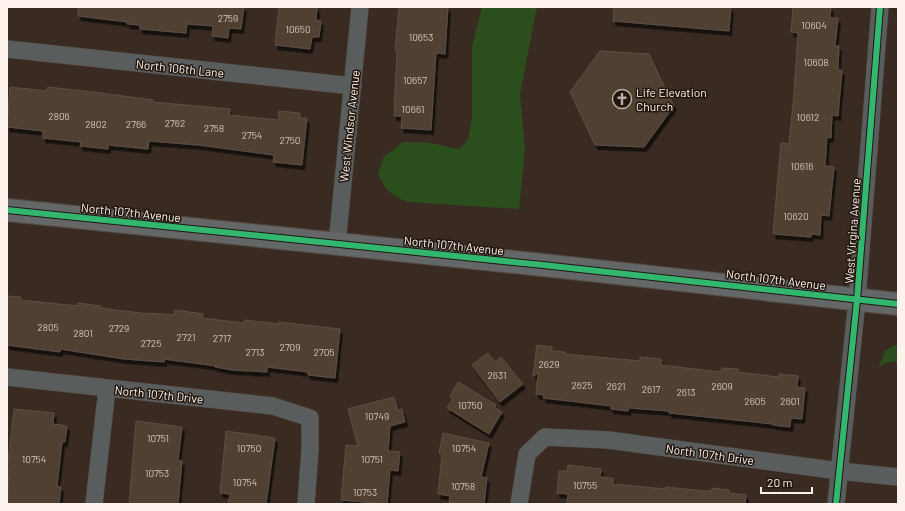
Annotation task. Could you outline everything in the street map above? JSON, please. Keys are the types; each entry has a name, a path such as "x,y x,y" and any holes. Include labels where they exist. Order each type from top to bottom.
{"main road":[{"name":"North 107th Avenue","path":"7,210 898,304"}],"street":[{"name":"West Windsor Avenue","path":"337,244 360,7"},
{"name":"West Virgina Avenue","path":"836,504 857,300 880,7"},
{"name":"North 106th Lane","path":"7,49 353,86"},
{"name":"North 107th Drive","path":"7,377 273,406 310,418 310,450 306,504"},
{"path":"94,504 107,389"},
{"name":"North 107th Drive","path":"519,504 527,454 545,437 608,440 839,471 898,477"}],"green space":[{"path":"482,7 537,7 520,94 525,150 519,209 408,202 389,192 383,184 378,173 384,157 403,142 430,143 459,149 468,140 472,117 472,47"},
{"path":"895,345 898,346 898,365 894,361 883,364 878,369 885,351"}],"building":[{"path":"78,7 244,7 241,29 229,28 228,38 212,36 213,26 187,24 186,33 140,29 140,25 127,24 128,22 78,16"},
{"path":"279,7 317,7 316,20 321,21 319,37 312,37 310,49 275,45"},
{"path":"399,7 448,7 445,54 436,53 431,130 401,128 402,116 394,116 397,50 395,50"},
{"path":"614,7 731,7 729,31 613,21"},
{"path":"793,7 831,7 830,18 838,18 835,46 839,46 838,70 842,70 838,116 832,115 831,138 827,137 825,166 834,167 829,216 821,215 820,235 811,234 811,237 773,234 781,143 789,144 794,94 798,33 791,32"},
{"name":"Life Elevation Church","path":"600,51 649,54 674,106 644,147 595,145 570,92"},
{"path":"10,87 47,91 48,87 93,92 153,100 153,102 230,109 229,115 278,120 279,111 300,113 300,118 307,118 302,165 273,162 274,155 198,145 149,141 148,149 108,145 108,149 80,146 81,142 43,138 43,131 7,127"},
{"path":"7,296 21,297 20,300 78,306 78,303 101,306 100,308 148,314 175,315 175,310 203,314 202,318 244,323 245,320 279,324 279,322 340,329 335,378 308,375 308,372 267,367 267,372 232,370 215,367 216,366 164,359 164,362 124,359 60,349 60,352 7,345"},
{"path":"537,345 552,347 552,351 565,352 565,354 640,361 640,357 661,359 661,365 721,372 722,368 738,369 738,372 778,377 779,374 798,376 797,387 805,388 802,419 791,418 790,427 669,413 669,411 629,408 628,411 611,409 611,406 543,398 544,395 536,394 538,373 533,376"},
{"path":"488,353 495,362 501,357 523,384 500,402 472,365"},
{"path":"458,382 496,405 494,407 502,412 489,434 447,408 453,398 450,396"},
{"path":"394,397 398,410 402,409 405,422 390,426 388,451 400,452 398,471 390,470 387,504 341,500 346,445 358,446 348,409"},
{"path":"14,409 54,413 53,424 67,426 65,442 62,442 57,486 61,487 59,504 7,504 9,471 7,470"},
{"path":"136,421 182,427 178,460 182,461 178,504 129,504"},
{"path":"226,431 275,438 266,504 228,504 230,494 220,493"},
{"path":"443,433 489,443 481,477 487,478 484,504 449,503 450,496 438,494 442,454 439,453"},
{"path":"568,465 601,469 600,477 613,478 613,484 665,489 666,487 704,491 712,491 712,488 729,490 729,493 746,495 745,504 567,504 568,494 557,493 559,471 567,471"}],"cycle path":[{"path":"836,504 857,300 880,7"},
{"path":"7,210 543,265 898,304"}],"place":[{"name":"Life Elevation Church","path":"622,99"}]}
